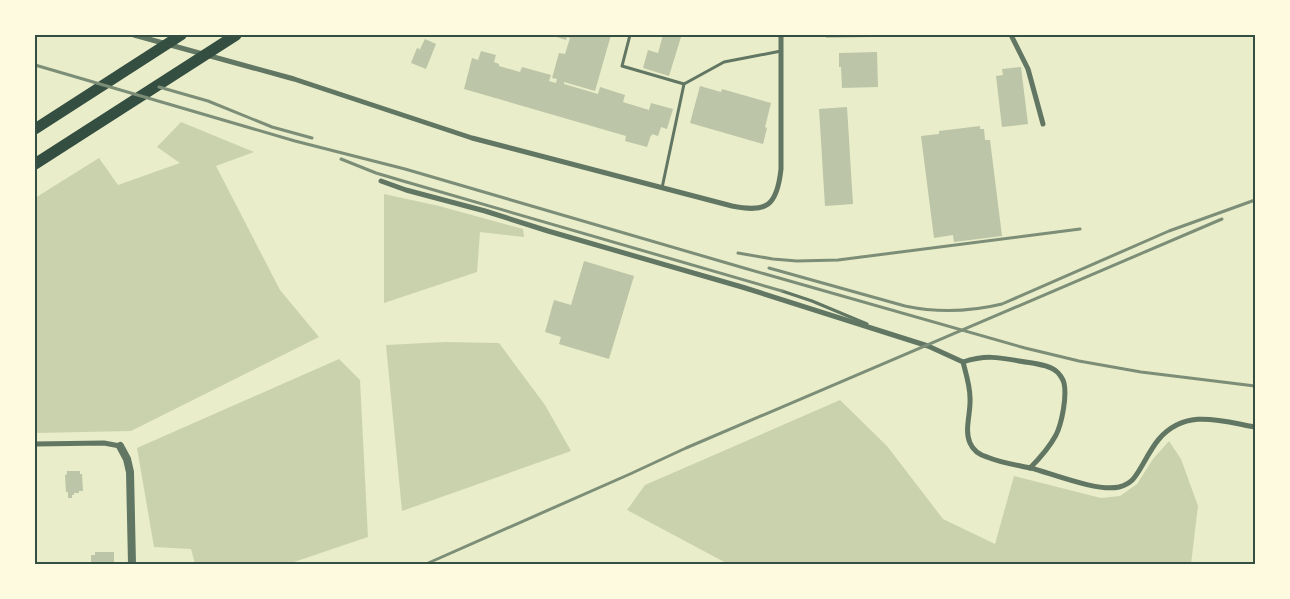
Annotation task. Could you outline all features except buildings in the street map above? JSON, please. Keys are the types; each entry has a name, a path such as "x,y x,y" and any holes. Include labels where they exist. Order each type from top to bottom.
{"highway":[{"path":"35,129 181,35"},
{"path":"35,164 236,35"}],"street":[{"path":"134,35 294,79 472,138 662,188 743,208 755,209 768,206 776,195 780,183 781,35"},
{"path":"1011,35 1028,69 1043,124"},
{"path":"381,182 742,287 884,331 928,346 963,362 990,356 1043,365 1056,370 1064,381 1065,394 1057,434 1045,452 1030,468"},
{"path":"963,362 970,385 970,411 967,430 969,443 974,450 986,457 1090,485 1104,488 1130,483 1160,438 1181,422 1201,419 1255,427"},
{"path":"35,444 104,443 120,446 127,459 130,472 132,564"}],"lane":[{"path":"630,35 622,66 684,84 724,62 781,51"},
{"path":"662,188 684,84"},
{"path":"782,291 812,301 884,331"}],"green space":[{"path":"181,122 254,152 216,166 280,290 319,337 131,431 35,433 35,198 99,158 118,185 180,163 157,147"},
{"path":"384,194 439,206 523,229 524,237 480,232 477,272 384,303"},
{"path":"445,342 499,343 545,405 571,451 402,511 386,345"},
{"path":"339,359 360,380 368,537 288,564 195,564 191,549 154,547 137,448"},
{"path":"840,400 887,446 943,519 995,544 1014,476 1101,498 1120,496 1137,484 1153,459 1169,441 1181,459 1198,506 1191,564 728,564 627,510 645,485"}],"railway":[{"path":"35,65 295,141 405,169 1025,348 1079,361 1141,372 1255,386"},
{"path":"159,87 208,101 272,127 312,138"},
{"path":"341,159 376,173 782,291"},
{"path":"769,268 905,306 941,311 978,309 1002,304 1169,231 1255,200"},
{"path":"426,564 686,448 1222,219"},
{"path":"738,253 797,261 838,260 1080,229"}]}
